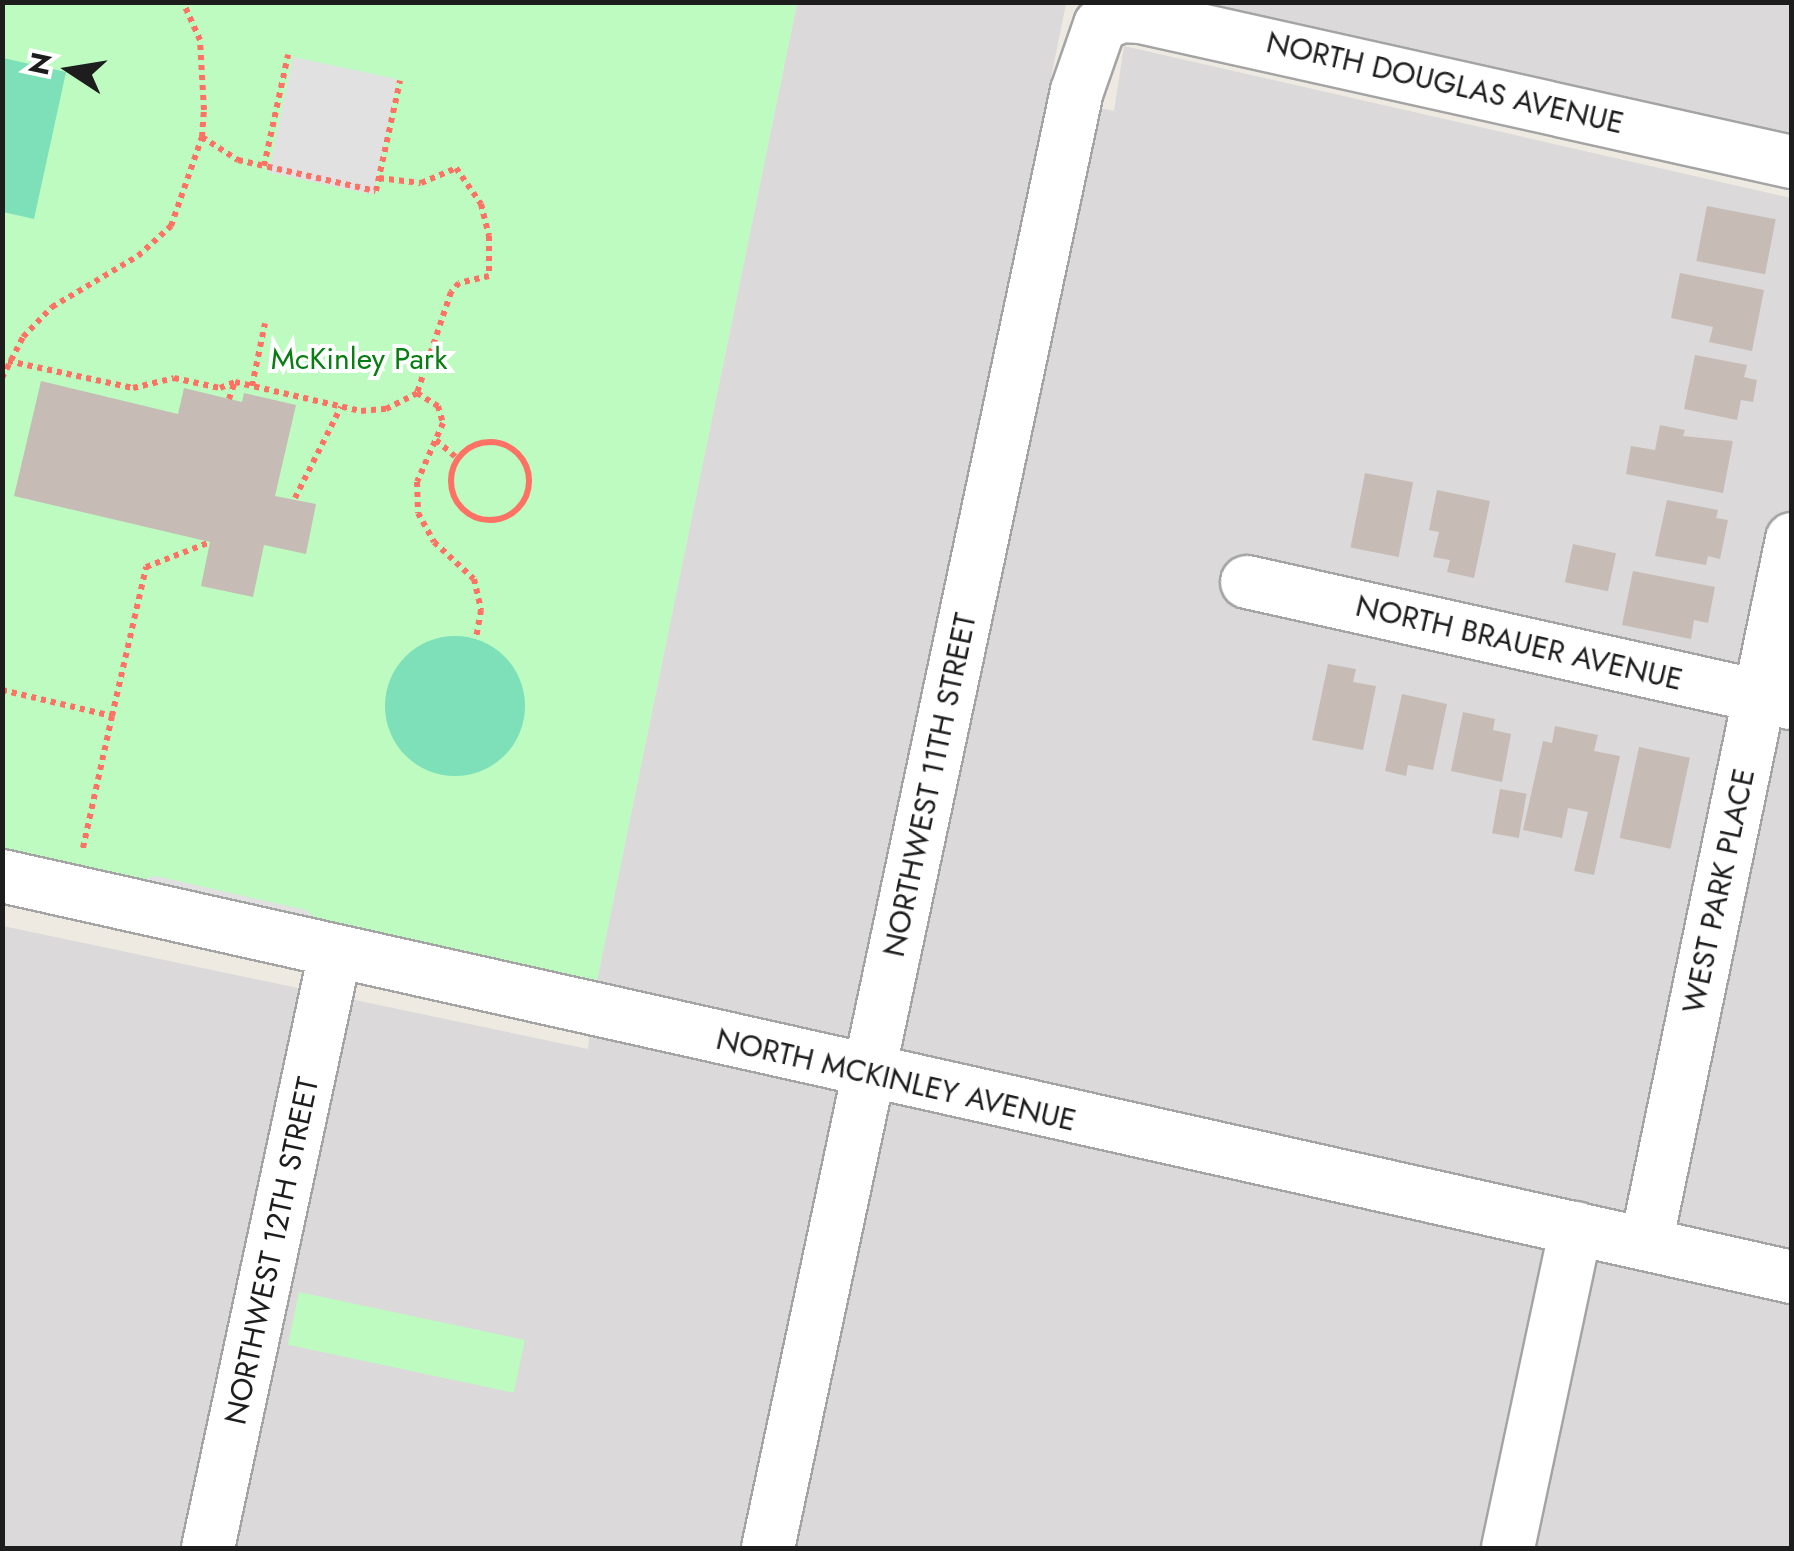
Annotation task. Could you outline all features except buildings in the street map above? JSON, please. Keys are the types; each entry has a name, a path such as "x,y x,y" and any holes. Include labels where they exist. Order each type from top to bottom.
{"street":[{"name":"NORTH DOUGLAS AVENUE","path":"1100,25 1122,16 1238,19 1792,162"},
{"name":"NORTHWEST 11TH STREET","path":"768,1548 1077,91 1100,25"},
{"name":"WEST PARK PLACE","path":"1646,1244 1775,700 1792,538"},
{"name":"NORTH BRAUER AVENUE","path":"1247,582 1775,700"},
{"name":"NORTH MCKINLEY AVENUE","path":"2,876 868,1074 1792,1278"},
{"name":"NORTHWEST 12TH STREET","path":"208,1548 336,953"},
{"path":"1508,1548 1576,1228"}],"path":[{"path":"2,378 8,362 52,307 138,256 171,226 202,137 200,40 183,2"},
{"path":"264,166 288,56"},
{"path":"202,137 264,166 376,192 400,81"},
{"path":"8,362 133,388 174,378 220,388 235,382 341,406 386,408 417,392 451,292 459,283 488,276 489,236 481,204 456,168 421,183 379,178"},
{"path":"252,386 265,323"},
{"path":"230,399 235,382"},
{"path":"417,392 438,406 443,423 417,482 418,514 434,542 474,579 482,610 476,640"},
{"path":"295,498 341,406"},
{"path":"436,440 458,459"},
{"path":"485,442 509,447 528,476 523,502 488,520 464,510 451,487 458,459 485,442"},
{"path":"82,854 146,567 210,542"},
{"path":"2,690 112,716"}],"shaded area":[{"path":"797,3 1066,4 1047,97 1114,111 1124,46 1791,198 1791,1548 3,1548 3,926 588,1049 595,990"},
{"path":"1206,3 1791,3 1791,134"},
{"path":"293,57 398,79 373,195 268,172"},
{"path":"156,876 306,910 329,930 123,884"}],"green space":[{"name":"McKinley Park","path":"3,3 797,3 595,990 3,856"},
{"path":"3,58 66,72 34,219 3,212"},
{"path":"455,636 482,642 504,657 519,679 525,706 519,733 504,755 482,770 455,776 428,770 406,755 391,733 385,706 391,679 406,657 428,642"},
{"path":"299,1292 525,1340 514,1393 288,1345"}]}
